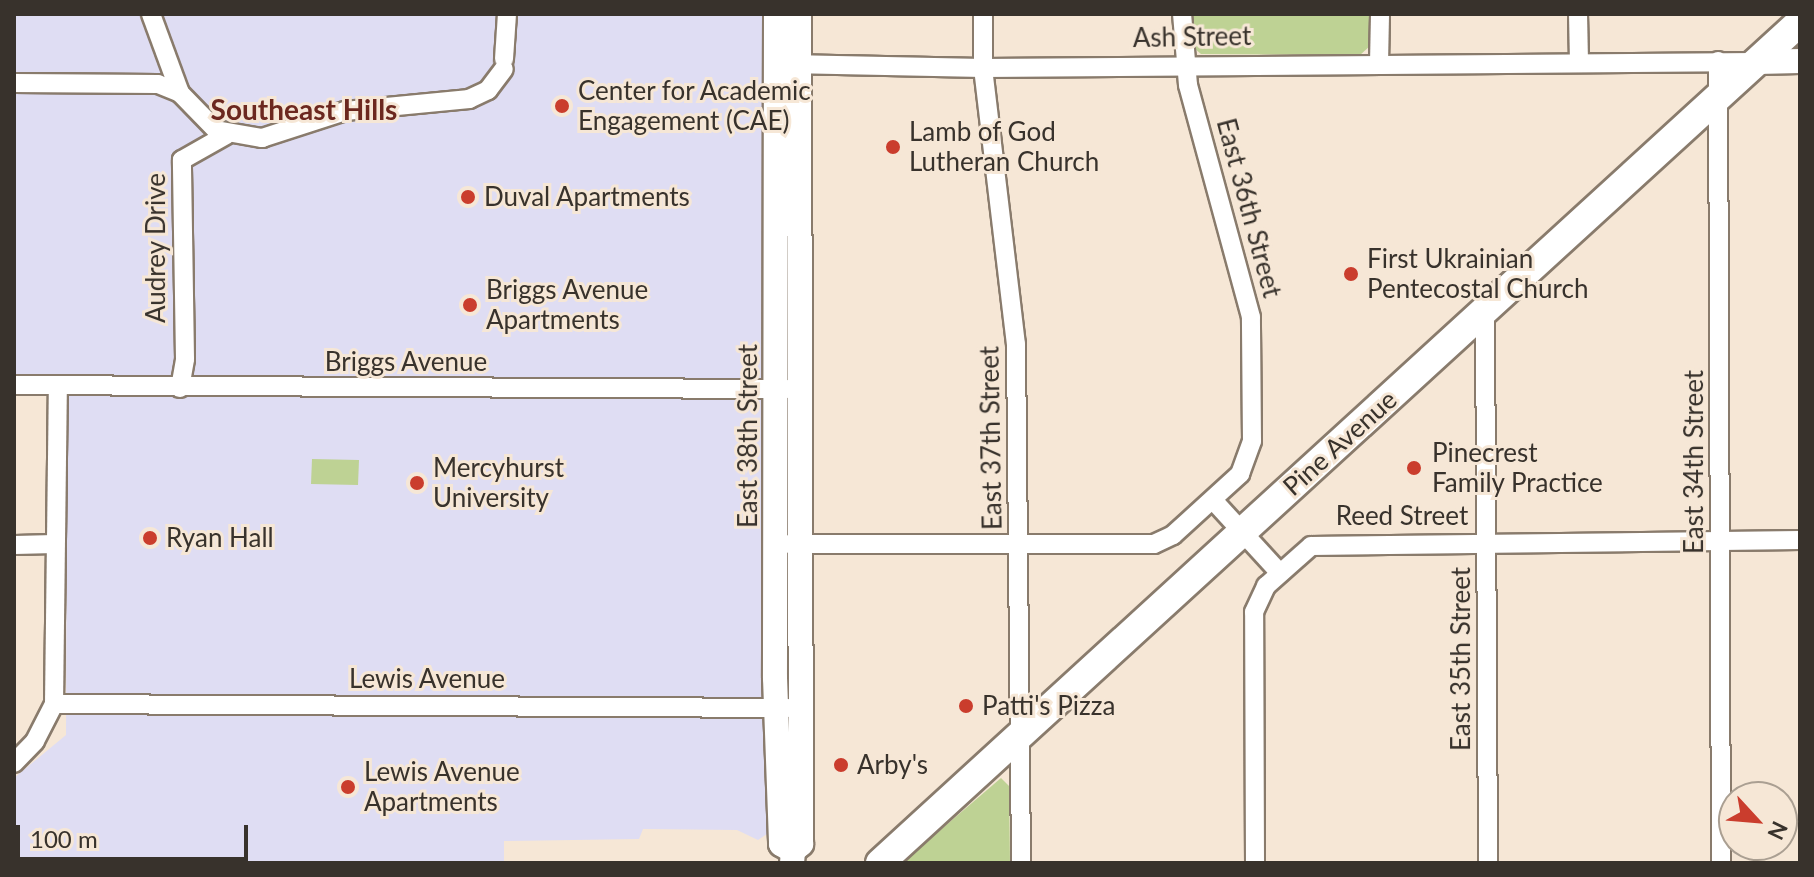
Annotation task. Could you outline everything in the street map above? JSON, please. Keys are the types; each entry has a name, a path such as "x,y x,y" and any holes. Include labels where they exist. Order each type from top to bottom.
{"main road":[{"name":"East 38th Street","path":"776,14 788,64"},
{"name":"East 38th Street","path":"793,857 801,844 788,708 788,64 799,14"},
{"name":"Pine Avenue","path":"880,863 1800,22"},
{"name":"Ash Street","path":"1757,62 1800,61"}],"street":[{"path":"151,14 180,93"},
{"path":"14,83 158,84 180,93 226,135 276,137 345,111 469,99 488,90 504,64 507,14"},
{"name":"East 37th Street","path":"983,14 983,68 1015,322 1021,863"},
{"name":"East 36th Street","path":"1182,14 1183,65 1246,287 1253,346 1250,453 1240,474 1213,500"},
{"path":"1379,63 1380,14"},
{"path":"1578,14 1579,62"},
{"name":"East 34th Street","path":"1718,61 1721,863"},
{"name":"Ash Street","path":"788,64 983,68 1757,62"},
{"name":"Audrey Drive","path":"180,388 185,359 182,160 226,135"},
{"name":"East 35th Street","path":"1485,310 1488,863"},
{"name":"Briggs Avenue","path":"14,385 58,389 787,389"},
{"path":"14,763 35,741 54,704 58,389"},
{"path":"788,544 1154,544 1173,535 1213,500 1280,573 1260,594 1254,612 1255,863"},
{"name":"Reed Street","path":"1280,573 1319,543 1800,540"},
{"path":"14,545 55,544"},
{"name":"Lewis Avenue","path":"54,704 788,708"}],"shaded area":[{"name":"Mercyhurst University","path":"14,14 766,14 767,834 758,840 737,830 643,829 639,839 504,841 504,863 14,863 14,778 66,735 67,415 66,375 14,374"}],"green space":[{"path":"1193,14 1370,14 1370,46 1360,55 1201,54 1194,48"},
{"path":"312,459 359,460 358,485 311,484"},
{"path":"1001,778 1009,786 1010,863 902,863"}],"place":[{"name":"Center for Academic Engagement (CAE)","path":"562,106"},
{"name":"Lamb of God Lutheran Church","path":"893,147"},
{"name":"Duval Apartments","path":"468,197"},
{"name":"First Ukrainian Pentecostal Church","path":"1351,274"},
{"name":"Briggs Avenue Apartments","path":"470,305"},
{"name":"Pinecrest Family Practice","path":"1414,468"},
{"name":"Mercyhurst University","path":"417,483"},
{"name":"Ryan Hall","path":"150,538"},
{"name":"Patti's Pizza","path":"966,706"},
{"name":"Arby's","path":"841,765"},
{"name":"Lewis Avenue Apartments","path":"348,787"}],"district":[{"name":"Southeast Hills","path":"304,109"}]}
